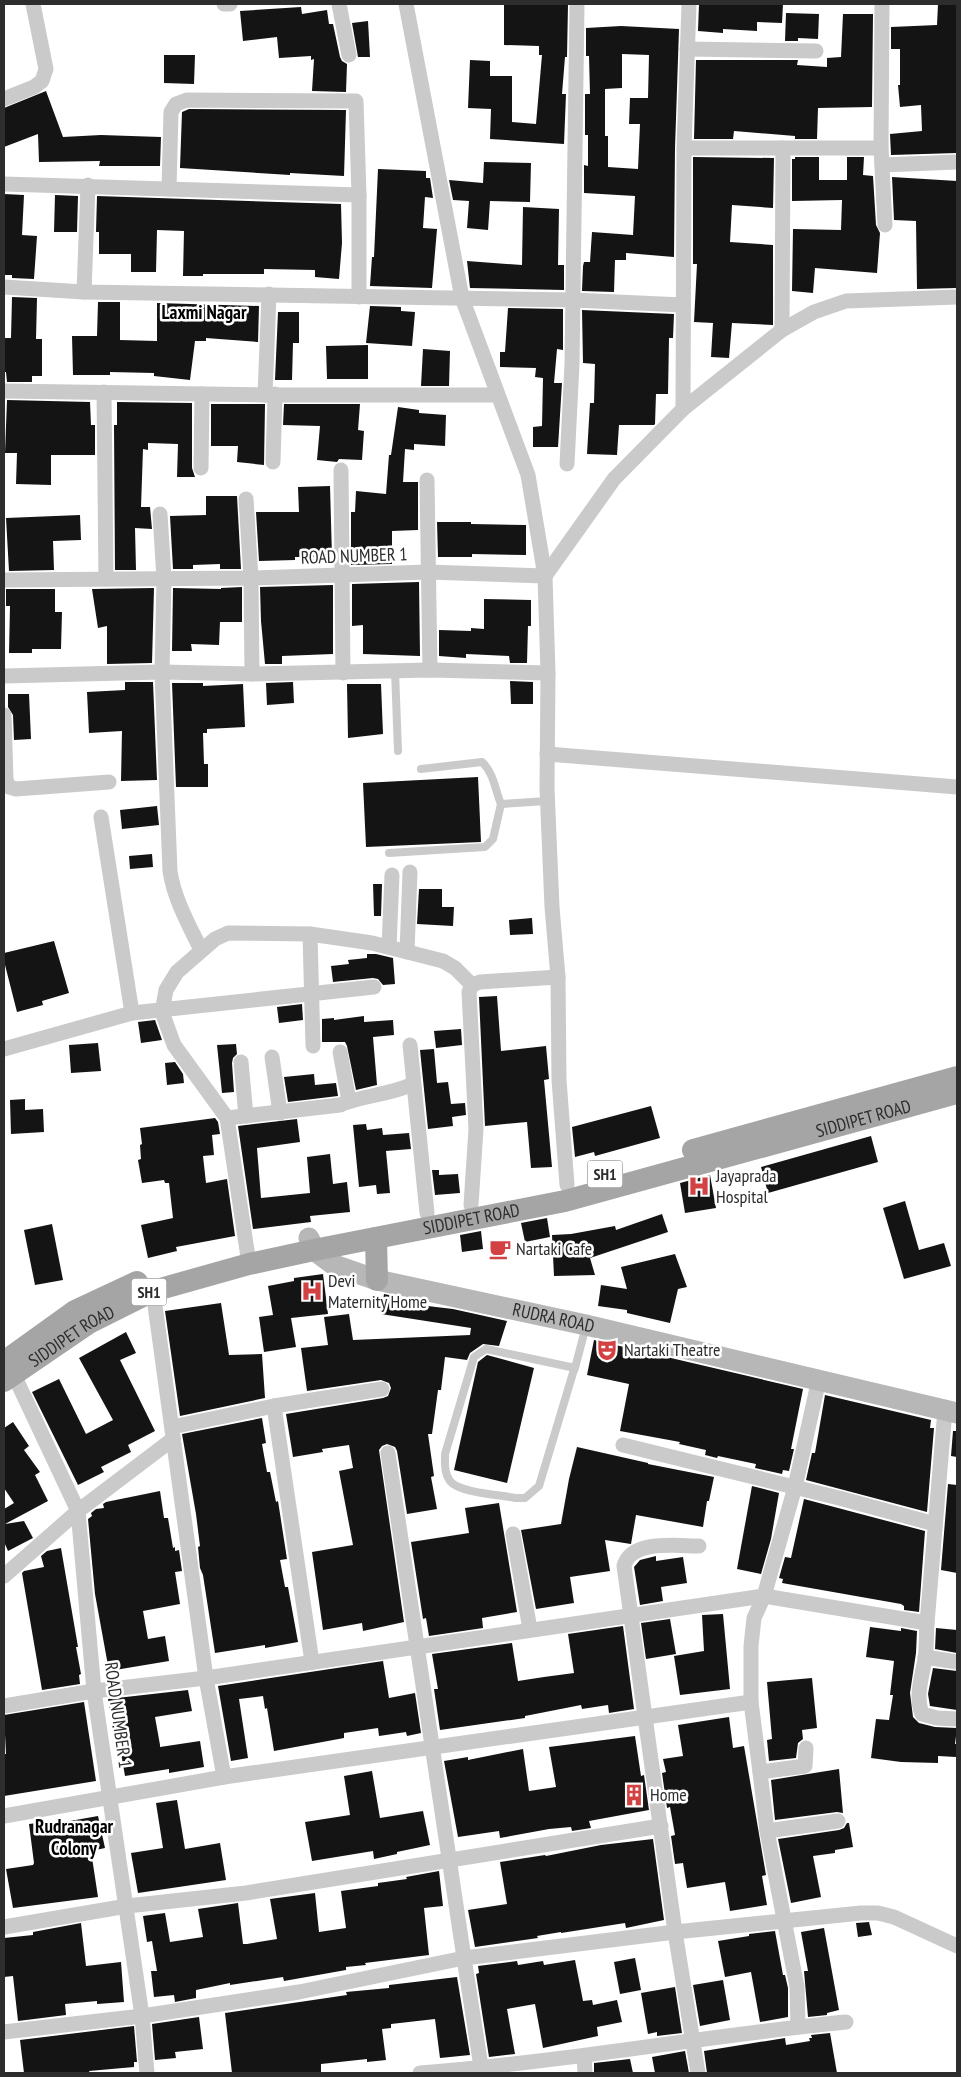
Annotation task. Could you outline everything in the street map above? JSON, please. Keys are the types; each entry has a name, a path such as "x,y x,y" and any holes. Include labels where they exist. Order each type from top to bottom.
{"main road":[{"name":"SIDDIPET ROAD","path":"7,1373 89,1324 153,1290 249,1258 312,1244 427,1214 567,1185 957,1077"},
{"name":"SIDDIPET ROAD","path":"312,1244 376,1238 565,1201 957,1094"},
{"path":"376,1238 377,1280"},
{"name":"RUDRA ROAD","path":"312,1244 334,1265 377,1280 586,1324 951,1412"},
{"name":"SIDDIPET ROAD","path":"7,1373 75,1311 137,1282 192,1264 249,1258"}],"street":[{"path":"4,99 38,84 42,81 46,69 33,4"},
{"path":"224,4 230,4"},
{"path":"339,4 349,55"},
{"path":"406,4 462,298 528,475 545,576 548,673 547,801 552,907 558,977 559,1080 567,1185"},
{"path":"567,464 573,300 577,4"},
{"path":"682,409 684,148 688,4"},
{"path":"882,4 881,148 885,225"},
{"path":"687,49 816,52"},
{"path":"169,189 171,112 176,104 187,100 356,101 359,195 359,296"},
{"path":"684,148 881,148"},
{"path":"782,330 783,148"},
{"path":"882,164 957,162"},
{"path":"4,184 88,185 359,195"},
{"path":"84,292 88,185"},
{"path":"4,287 84,292 573,300 683,305"},
{"path":"269,294 273,462"},
{"path":"545,576 614,479 682,409 782,330 814,312 846,301 957,297"},
{"path":"4,391 497,395"},
{"path":"104,392 106,579"},
{"path":"201,468 202,394"},
{"path":"341,470 343,673"},
{"path":"427,480 430,670"},
{"path":"246,499 251,578 252,674"},
{"path":"160,514 164,579 162,672 172,885 201,950"},
{"name":"ROAD NUMBER 1","path":"4,580 251,578 427,572 545,576"},
{"path":"4,676 162,672 252,674 343,673 430,670 548,673"},
{"path":"4,715 6,780 9,786 16,790 109,782"},
{"path":"547,754 957,787"},
{"path":"101,817 132,1013"},
{"path":"407,952 410,872"},
{"path":"389,947 392,875"},
{"path":"249,1258 227,1118 174,1045 162,1012 166,990 177,972 215,939 228,933 310,934 389,947 443,961 455,968 472,985"},
{"path":"310,934 313,1046"},
{"path":"471,1205 476,1128 469,992 472,985 480,982 558,977"},
{"path":"4,1050 132,1013 162,1012 374,987"},
{"path":"410,1045 427,1214"},
{"path":"340,1052 350,1101"},
{"path":"272,1056 280,1113"},
{"path":"241,1062 246,1116"},
{"path":"227,1118 340,1105 350,1101 398,1091 413,1084"},
{"path":"153,1290 206,1678 224,1777"},
{"name":"ROAD NUMBER 1","path":"7,1373 78,1511 94,1692 127,1906 142,2016 147,2073"},
{"path":"798,2026 797,1987 767,1831 751,1702 751,1646 754,1618 764,1596 795,1487 819,1379"},
{"path":"4,1576 78,1511 172,1433 274,1406 382,1389"},
{"path":"274,1406 312,1662"},
{"path":"951,1412 935,1524 925,1657 919,1689 919,1707 922,1714 928,1717 957,1719"},
{"path":"623,1445 795,1487 935,1524"},
{"path":"388,1453 419,1646 432,1747 481,2070"},
{"path":"514,1534 530,1629"},
{"path":"698,1546 648,1546 631,1555 624,1566 675,1932 698,2073"},
{"path":"4,1706 764,1596 927,1623"},
{"path":"925,1657 957,1662"},
{"path":"4,1816 224,1777 751,1702"},
{"path":"760,1772 804,1766 806,1748"},
{"path":"767,1831 838,1821"},
{"path":"4,1927 127,1906 246,1893 661,1826"},
{"path":"4,2032 142,2016 299,1992 464,1958 675,1932 878,1912 894,1917 957,1946"},
{"path":"420,2073 481,2070 692,2039 846,2022"},
{"path":"584,2056 585,2073"}],"lane":[{"path":"395,671 398,751"},
{"path":"389,853 485,847 493,839 501,804 490,770 482,762 421,769"},
{"path":"501,804 547,801"},
{"path":"575,1368 486,1349 477,1353 474,1357 445,1454 445,1471 451,1482 461,1488 516,1498 525,1498 539,1486 575,1368 586,1324"}],"building":[{"path":"504,4 568,5 567,57 565,57 562,94 566,94 564,144 490,139 491,109 468,108 470,60 490,61 490,76 512,76 512,122 536,124 542,55 539,55 539,46 504,45"},
{"path":"699,4 783,4 782,23 757,22 757,31 723,29 723,33 698,31"},
{"path":"938,4 957,4 957,153 891,155 890,134 922,131 921,105 900,107 898,85 900,85 900,49 891,49 891,27 937,25"},
{"path":"301,7 302,14 327,10 329,24 333,24 340,57 347,64 346,92 312,91 314,59 311,60 311,56 279,58 277,37 243,41 240,11"},
{"path":"786,13 819,14 818,39 798,38 798,41 785,41"},
{"path":"843,14 873,14 872,107 818,108 817,139 795,139 795,136 734,131 733,139 694,139 696,60 798,60 797,65 827,67 827,58 841,57"},
{"path":"368,21 370,57 358,57 352,23"},
{"path":"621,26 679,29 674,257 626,253 626,260 615,260 614,292 582,291 583,266 584,262 590,262 592,232 633,235 635,196 584,193 584,165 588,166 588,135 585,135 585,94 590,94 589,56 586,56 586,28","holes":["622,54 649,55 648,98 630,98 629,124 640,124 638,169 608,167 608,136 605,136 605,89 622,88"]},
{"path":"164,55 195,55 194,84 164,83"},
{"path":"46,91 63,137 101,135 161,137 160,166 99,166 100,161 39,162 38,134 4,147 4,108"},
{"path":"189,109 346,110 344,176 290,173 290,175 180,168 182,112"},
{"path":"693,157 774,158 773,208 732,205 730,242 773,245 773,325 732,323 729,358 711,357 713,323 694,322 697,264 693,264"},
{"path":"795,157 819,157 819,180 847,180 847,157 864,157 863,175 873,176 876,225 880,233 877,273 815,268 813,293 792,291 793,229 841,230 842,200 792,201 792,159 795,159"},
{"path":"484,162 531,163 530,202 490,201 488,230 467,228 469,201 453,200 449,180 483,183"},
{"path":"378,169 426,171 426,178 430,178 433,198 425,197 423,228 437,229 432,288 370,286 372,257 374,257"},
{"path":"892,177 957,181 957,288 917,289 916,221 894,220"},
{"path":"4,194 24,195 22,235 37,236 34,279 12,278 12,275 4,275"},
{"path":"55,195 78,196 77,232 54,232"},
{"path":"97,196 341,204 342,243 339,279 315,277 315,270 264,269 264,274 203,274 203,276 183,276 184,231 157,230 156,272 131,272 131,254 99,254 99,232 96,232"},
{"path":"523,207 559,209 558,265 564,265 564,290 470,288 467,261 522,265"},
{"path":"12,297 37,298 36,339 42,339 42,376 32,376 32,382 7,382 6,372 4,372 4,338 11,338"},
{"path":"98,302 120,302 120,340 157,341 157,303 259,306 258,342 206,338 206,341 195,341 190,380 154,376 154,373 110,372 110,375 73,375 72,336 97,336"},
{"path":"370,306 401,307 401,311 415,312 412,346 366,343"},
{"path":"508,308 563,309 563,350 557,349 554,383 562,383 558,447 533,447 533,427 542,426 543,378 535,377 536,368 500,367 500,352 505,352"},
{"path":"582,310 674,314 673,338 669,338 668,394 656,394 654,425 619,425 617,455 587,454 590,403 594,403 595,364 583,363"},
{"path":"278,312 299,312 299,343 293,343 292,380 275,380"},
{"path":"368,345 368,379 327,379 326,346"},
{"path":"423,349 450,351 449,386 421,386"},
{"path":"7,400 90,402 91,425 95,425 95,455 51,455 51,485 16,484 17,453 5,453"},
{"path":"117,402 192,403 192,468 195,477 177,477 178,444 148,443 148,450 143,449 141,507 150,507 152,529 135,528 136,570 115,570 114,425 117,425"},
{"path":"211,404 265,404 264,465 237,462 238,446 211,446"},
{"path":"284,404 360,404 358,430 364,431 362,460 339,459 337,462 317,460 320,426 283,425"},
{"path":"398,407 419,410 419,413 446,415 445,446 414,444 414,450 405,449 403,482 418,482 418,530 392,531 392,564 351,565 351,512 355,512 356,491 386,494 389,455 391,455"},
{"path":"330,486 332,557 295,557 295,560 259,561 256,512 299,512 298,487"},
{"path":"206,496 237,496 241,569 220,569 220,564 193,565 193,569 173,569 170,516 206,515"},
{"path":"80,515 81,540 53,541 54,570 9,571 6,518"},
{"path":"437,522 526,525 526,555 472,554 472,557 438,557"},
{"path":"419,582 420,656 363,654 363,625 352,626 352,584"},
{"path":"333,585 333,654 282,656 282,664 265,664 260,587"},
{"path":"242,587 242,622 220,622 219,645 191,644 192,651 172,651 173,588 221,589"},
{"path":"154,588 152,663 107,664 107,626 98,628 92,589"},
{"path":"6,589 55,589 55,612 62,612 61,649 32,649 32,653 9,653 10,606 6,606"},
{"path":"484,599 531,600 531,626 528,626 527,663 510,663 509,656 466,654 466,658 439,656 439,630 471,631 471,628 484,629"},
{"path":"510,681 533,682 533,704 511,704"},
{"path":"125,682 153,682 157,780 121,781 122,731 89,733 87,692 125,690"},
{"path":"293,682 294,703 267,705 266,683"},
{"path":"172,683 203,683 203,686 243,684 245,727 207,729 207,733 203,733 204,764 208,764 208,787 176,787"},
{"path":"347,684 381,684 383,734 348,738"},
{"path":"8,694 29,694 31,739 14,740 13,715 8,707"},
{"path":"478,777 481,842 366,847 363,783"},
{"path":"157,806 159,825 122,829 120,810"},
{"path":"152,854 153,867 130,869 129,856"},
{"path":"373,884 382,884 381,916 374,916"},
{"path":"419,889 442,889 442,907 454,907 453,926 417,924"},
{"path":"532,918 533,934 510,935 509,920"},
{"path":"54,941 69,993 42,1001 43,1005 17,1012 4,961 4,953"},
{"path":"367,954 393,958 395,984 383,985 378,979 373,978 333,982 331,966 349,964 348,960 367,958"},
{"path":"497,996 501,1051 546,1046 549,1079 544,1080 552,1167 531,1168 527,1122 485,1126 479,997"},
{"path":"302,1004 303,1020 279,1023 277,1007"},
{"path":"364,1016 364,1022 393,1020 394,1035 373,1037 377,1085 356,1090 347,1046 345,1042 322,1042 322,1019 334,1018 334,1020"},
{"path":"155,1020 162,1040 141,1043 138,1022"},
{"path":"461,1029 462,1045 436,1048 434,1031"},
{"path":"98,1043 101,1071 71,1073 69,1045"},
{"path":"236,1044 237,1054 233,1058 232,1063 234,1092 222,1093 217,1045"},
{"path":"434,1049 437,1083 448,1082 451,1104 465,1103 466,1115 452,1117 453,1126 428,1129 420,1050"},
{"path":"175,1062 183,1074 184,1083 167,1085 165,1063"},
{"path":"314,1074 315,1085 336,1083 338,1096 288,1102 284,1077"},
{"path":"25,1099 25,1110 43,1109 44,1132 11,1134 10,1100"},
{"path":"651,1106 660,1138 595,1156 594,1152 575,1157 572,1127"},
{"path":"215,1118 218,1122 220,1134 212,1135 214,1155 203,1156 206,1183 227,1179 235,1236 176,1247 177,1251 148,1258 141,1225 173,1218 169,1183 165,1183 164,1180 142,1183 138,1160 141,1159 140,1145 142,1144 140,1128"},
{"path":"297,1119 300,1142 257,1148 261,1198 310,1193 307,1157 330,1154 333,1184 347,1182 350,1212 310,1216 311,1222 253,1229 238,1126"},
{"path":"366,1124 367,1130 382,1128 383,1135 409,1133 411,1149 386,1151 390,1193 377,1194 376,1185 359,1187 353,1125"},
{"path":"871,1136 878,1162 768,1193 761,1167"},
{"path":"432,1170 439,1170 439,1175 458,1174 460,1193 435,1195"},
{"path":"710,1175 716,1208 685,1213 680,1183"},
{"path":"905,1201 919,1250 944,1243 951,1266 904,1279 883,1208"},
{"path":"662,1214 668,1232 590,1258 595,1275 554,1276 552,1235 571,1234 615,1226 616,1230"},
{"path":"547,1218 550,1237 525,1242 521,1223"},
{"path":"52,1224 63,1280 35,1285 24,1230"},
{"path":"481,1231 483,1249 462,1252 460,1235"},
{"path":"675,1254 687,1287 678,1289 670,1323 627,1313 627,1310 598,1306 601,1285 627,1289 621,1267"},
{"path":"323,1274 328,1314 291,1318 296,1347 264,1352 259,1317 273,1315 268,1286 294,1281 294,1278"},
{"path":"384,1294 403,1298 402,1303 453,1309 507,1321 499,1346 483,1344 470,1353 467,1360 445,1357 441,1390 438,1390 432,1434 428,1434 434,1476 431,1477 437,1509 407,1514 397,1451 395,1447 387,1444 379,1450 404,1622 363,1631 362,1623 323,1630 312,1552 353,1545 339,1471 353,1468 349,1445 322,1449 323,1452 293,1457 286,1414 383,1398 388,1396 391,1388 389,1383 381,1380 307,1391 301,1348 328,1345 324,1317 349,1314 353,1340 470,1335 471,1328 381,1314"},
{"path":"221,1303 229,1355 262,1354 265,1398 180,1416 165,1311"},
{"path":"126,1332 136,1353 120,1360 155,1431 128,1445 131,1452 101,1467 104,1472 78,1485 32,1392 59,1379 86,1434 113,1420 79,1358"},
{"path":"594,1340 803,1389 791,1449 794,1449 789,1471 783,1470 782,1474 755,1468 756,1464 705,1455 706,1450 679,1444 680,1442 620,1431 629,1384 587,1375"},
{"path":"487,1355 534,1368 507,1483 454,1470 478,1362"},
{"path":"825,1395 931,1420 930,1428 934,1428 927,1512 806,1480 812,1453 815,1453"},
{"path":"262,1418 266,1443 262,1444 267,1472 270,1472 276,1502 278,1501 287,1559 280,1560 285,1587 288,1587 298,1642 265,1648 265,1645 215,1653 203,1575 200,1568 198,1547 200,1546 196,1514 182,1434"},
{"path":"13,1422 29,1446 24,1450 40,1472 35,1475 48,1501 5,1524 24,1521 33,1538 8,1551 4,1542 4,1509 14,1503 4,1488 4,1428"},
{"path":"953,1431 957,1431 957,1457 951,1456"},
{"path":"577,1447 714,1477 709,1501 707,1501 703,1527 636,1515 631,1544 605,1540 610,1571 570,1577 574,1603 536,1609 521,1530 561,1524"},
{"path":"948,1484 957,1485 957,1573 941,1570"},
{"path":"752,1486 779,1493 771,1539 761,1574 737,1569"},
{"path":"160,1491 164,1518 168,1518 173,1548 175,1547 175,1551 179,1550 182,1571 175,1572 180,1604 143,1611 148,1639 165,1636 169,1661 109,1671 95,1594 88,1519 96,1509 104,1508 103,1504 106,1502"},
{"path":"804,1499 925,1531 919,1612 904,1610 904,1606 901,1604 782,1583 783,1579 779,1578 785,1557 791,1558"},
{"path":"499,1503 517,1612 482,1618 483,1628 429,1636 426,1618 423,1619 411,1542 469,1533 465,1508"},
{"path":"61,1548 78,1647 76,1647 81,1674 79,1675 80,1684 42,1690 22,1573 44,1567 41,1556 47,1551"},
{"path":"656,1556 656,1561 683,1557 687,1583 661,1587 663,1601 640,1605 634,1567 640,1560"},
{"path":"723,1614 730,1689 680,1695 674,1656 704,1651 702,1615"},
{"path":"670,1619 676,1654 646,1659 641,1623"},
{"path":"623,1626 634,1709 609,1713 608,1705 582,1709 581,1705 525,1716 525,1718 440,1730 434,1689 438,1689 432,1654 512,1643 518,1681 574,1673 568,1634"},
{"path":"870,1627 901,1631 901,1628 917,1631 910,1693 913,1717 919,1723 935,1727 957,1728 956,1757 938,1756 938,1763 901,1762 871,1758 876,1719 889,1720 893,1695 890,1695 894,1661 866,1657"},
{"path":"936,1628 957,1630 957,1653 935,1649"},
{"path":"383,1661 389,1698 415,1693 421,1733 407,1736 406,1732 379,1736 378,1728 344,1733 344,1738 274,1751 267,1708 265,1709 263,1696 239,1699 248,1758 231,1761 218,1686"},
{"path":"933,1668 957,1671 957,1710 930,1706 928,1694"},
{"path":"812,1678 817,1728 802,1730 803,1739 798,1743 796,1758 769,1761 767,1740 772,1739 767,1682"},
{"path":"188,1690 192,1711 155,1717 160,1747 200,1741 204,1767 169,1773 169,1769 125,1776 120,1747 116,1748 108,1699"},
{"path":"84,1702 96,1781 4,1796 4,1754 6,1754 4,1715"},
{"path":"729,1717 733,1748 744,1746 766,1875 762,1876 767,1905 730,1911 725,1882 687,1888 683,1863 675,1864 671,1836 675,1835 670,1807 667,1808 662,1773 666,1772 663,1759 683,1756 678,1725"},
{"path":"635,1736 641,1776 644,1775 649,1810 589,1821 591,1828 572,1831 571,1827 500,1838 499,1831 458,1837 444,1761 468,1757 468,1760 523,1749 529,1791 556,1787 549,1747"},
{"path":"839,1769 843,1813 837,1812 775,1820 771,1780"},
{"path":"372,1771 380,1818 423,1811 430,1845 374,1859 373,1851 312,1861 305,1822 350,1815 344,1776"},
{"path":"177,1800 185,1849 220,1843 226,1880 138,1893 131,1853 163,1848 156,1803"},
{"path":"98,1816 105,1848 91,1851 98,1897 13,1908 6,1869 33,1865 29,1824 52,1821 53,1824"},
{"path":"849,1823 853,1847 835,1850 835,1853 813,1856 821,1897 791,1903 778,1839 839,1830 844,1828"},
{"path":"653,1839 664,1920 626,1928 625,1923 561,1932 537,1936 538,1938 475,1947 468,1910 507,1904 500,1862 546,1856 601,1845"},
{"path":"439,1871 443,1906 424,1908 429,1955 365,1963 366,1965 346,1967 346,1970 284,1981 283,1977 230,1985 230,1983 196,1990 196,1998 175,2002 174,1995 154,1997 151,1971 157,1971 152,1941 147,1942 143,1916 165,1913 170,1942 203,1937 198,1909 238,1903 243,1944 247,1944 277,1939 270,1899 315,1893 319,1932 346,1928 341,1891 378,1886 378,1883 407,1879 406,1877"},
{"path":"869,1922 872,1935 858,1937 856,1923"},
{"path":"81,1923 86,1966 121,1962 124,2002 97,2004 97,2001 65,2004 66,2015 18,2021 13,1976 4,1977 4,1938 33,1935 33,1932"},
{"path":"824,1928 839,2010 827,2013 827,2015 808,2017 804,1971 808,1971 801,1932"},
{"path":"775,1931 783,1975 785,1975 788,1988 788,2017 760,2022 751,1972 725,1977 718,1941 749,1936 749,1934"},
{"path":"635,1958 641,1990 620,1994 614,1962"},
{"path":"575,1960 583,2001 592,2000 593,2005 617,2000 622,2022 597,2027 598,2036 543,2048 535,2004 507,2009 515,2054 489,2057 476,1974 479,1973 478,1966 517,1961 518,1965 543,1961 544,1965"},
{"path":"457,1977 470,2055 440,2058 435,2019 391,2024 391,2028 382,2029 386,2060 367,2062 367,2059 321,2064 321,2073 232,2073 225,2013 347,1995 346,1992 389,1988 389,1985"},
{"path":"723,1980 730,2020 700,2026 693,1985"},
{"path":"675,1987 682,2033 657,2036 657,2032 648,2034 641,1993"},
{"path":"199,2017 203,2049 175,2052 176,2058 155,2060 152,2024"},
{"path":"134,2026 137,2062 134,2062 134,2067 89,2071 90,2073 24,2073 20,2040"},
{"path":"830,2033 837,2073 707,2073 704,2051 785,2038 786,2045 810,2041 811,2035"},
{"path":"685,2051 689,2073 655,2073 652,2057"},
{"path":"630,2059 633,2073 594,2073 594,2063"}],"place":[{"name":"Jayaprada Hospital","path":"699,1186"},
{"name":"Nartaki Cafe","path":"500,1249"},
{"name":"Devi Maternity Home","path":"312,1291"},
{"name":"Nartaki Theatre","path":"607,1350"},
{"name":"Home","path":"634,1795"}],"district":[{"name":"Laxmi Nagar","path":"204,312"},
{"name":"Rudranagar Colony","path":"74,1837"}]}
